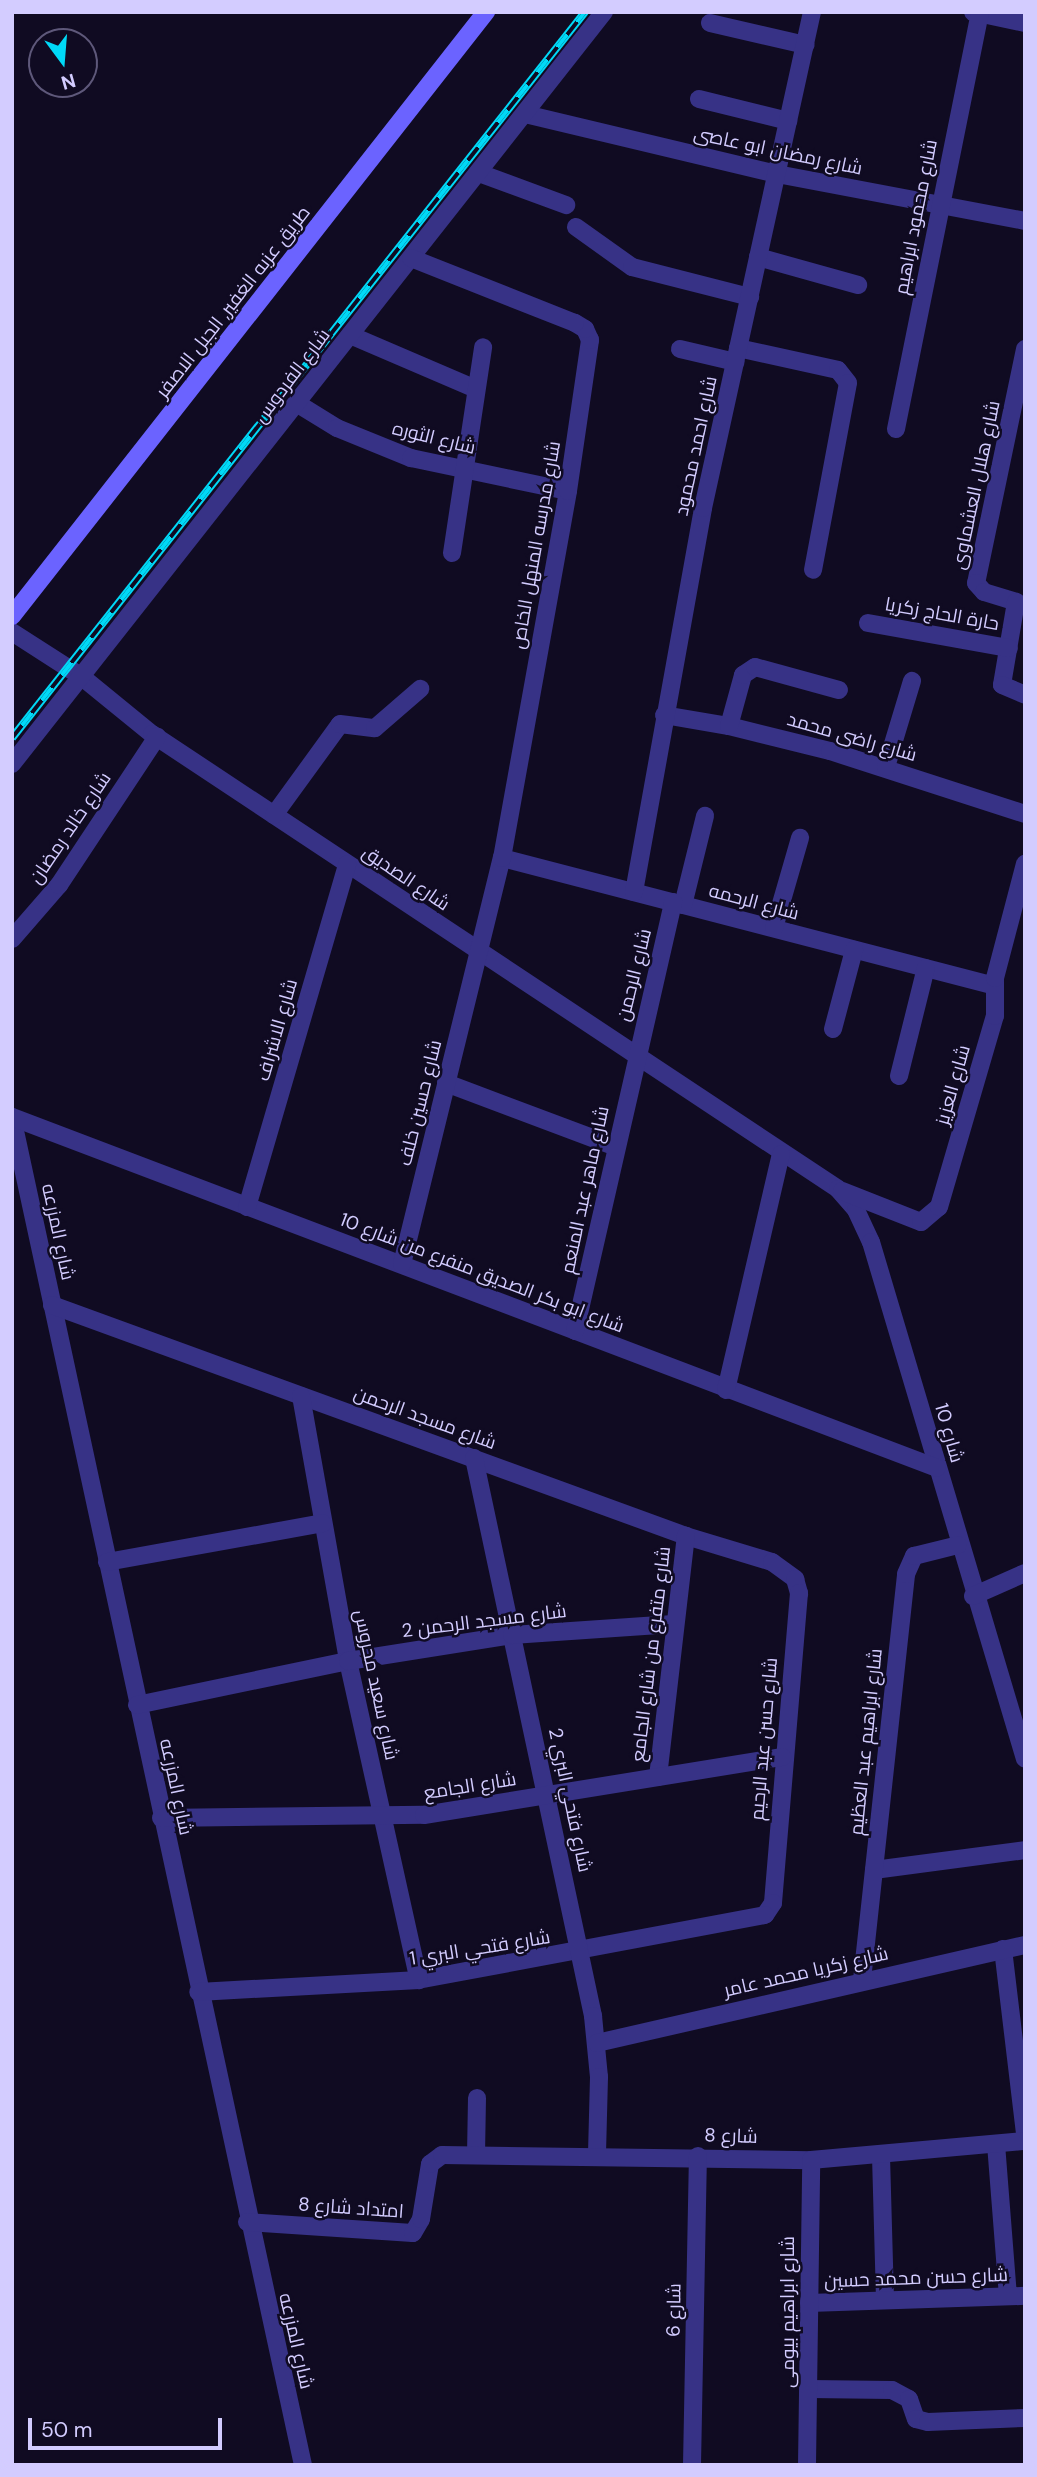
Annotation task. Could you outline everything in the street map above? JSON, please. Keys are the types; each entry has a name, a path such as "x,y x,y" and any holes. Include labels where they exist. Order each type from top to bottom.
{"street":[{"name":"طريق عزبه الغفير, الجبل الاصفر","path":"12,616 486,12"},
{"name":"شارع الفردوس","path":"12,764 604,12"},
{"name":"شارع احمد محمود","path":"634,892 664,715 737,355 812,12"},
{"path":"978,13 1025,23"},
{"name":"شارع محمود ابراهيم","path":"896,429 938,204 978,13"},
{"path":"710,23 805,45"},
{"path":"699,99 788,121"},
{"name":"شارع رمضان ابو عاصى","path":"525,114 777,174 1025,221"},
{"path":"479,173 566,205"},
{"path":"576,228 632,267 750,297"},
{"path":"758,257 858,285"},
{"name":"شارع مدرسه المنهل الخاص","path":"411,258 585,329 589,350 568,491 502,858 480,952"},
{"path":"350,335 476,389"},
{"path":"452,553 482,347"},
{"path":"680,349 838,370 848,383 813,569"},
{"name":"شارع هلال العشماوى","path":"1016,602 980,590 976,583 1025,349"},
{"name":"شارع الثوره","path":"298,404 306,413 371,444 568,491"},
{"name":"حارة الحاج زكريا","path":"1016,602 1002,679 1006,689 1025,695"},
{"name":"حارة الحاج زكريا","path":"868,622 1009,648"},
{"name":"شارع الصديق","path":"12,632 82,677 157,737 781,1154"},
{"path":"729,726 743,675 755,667 839,690"},
{"path":"886,767 912,681"},
{"path":"274,815 340,724 375,728 420,689"},
{"name":"شارع راضى محمد","path":"664,715 729,726 886,767 1025,814"},
{"name":"شارع خالد رمضان","path":"12,939 59,885 157,737"},
{"name":"شارع الرحمن","path":"635,1057 705,816"},
{"path":"774,929 800,838"},
{"name":"شارع الرحمه","path":"502,858 995,986"},
{"name":"شارع الاشراف","path":"247,1207 347,864"},
{"name":"شارع العزيز","path":"838,1189 921,1222 932,1217 995,1016 995,986 1025,864"},
{"path":"833,1029 855,950"},
{"name":"شارع حسين خلف","path":"402,1264 480,952"},
{"path":"898,1076 926,968"},
{"name":"شارع ماهر عبد المنعم","path":"575,1331 635,1057"},
{"path":"446,1083 616,1147"},
{"name":"شارع ابو بكر الصديق منفرع من شارع 10","path":"12,1117 937,1468"},
{"name":"شارع المزرعه","path":"12,1117 247,2222 303,2465"},
{"path":"726,1390 781,1154"},
{"name":"شارع 10","path":"781,1154 838,1189 856,1210 871,1242 958,1545 1025,1759"},
{"name":"شارع مسجد الرحمن","path":"52,1305 686,1536 785,1568"},
{"name":"شارع سعيد محروس","path":"301,1396 348,1661 419,1980"},
{"name":"شارع فتحي البري 2","path":"474,1458 581,1952 597,2042 597,2154"},
{"path":"107,1562 323,1523"},
{"name":"شارع متفرع من شارع الجامع","path":"658,1777 686,1536"},
{"name":"شارع ابراهيم عبد العظيم","path":"862,1980 905,1574 914,1556 958,1545"},
{"name":"شارع حسن عبد الرحيم","path":"765,1915 773,1903 782,1757 799,1593 785,1568"},
{"path":"974,1596 1025,1573"},
{"name":"شارع مسجد الرحمن 2","path":"137,1705 348,1661 512,1634 674,1624"},
{"name":"شارع الجامع","path":"161,1818 424,1815 782,1757"},
{"path":"874,1870 1025,1850"},
{"name":"شارع فتحي البري 1","path":"198,1992 419,1980 581,1952 765,1915"},
{"name":"شارع زكريا محمد عامر","path":"597,2042 1025,1945"},
{"path":"1003,1950 1025,2134"},
{"path":"476,2155 477,2098"},
{"name":"شارع 8","path":"435,2158 597,2154 811,2160 881,2156 1025,2141"},
{"path":"996,2144 1016,2296"},
{"name":"شارع 6","path":"692,2465 698,2156"},
{"path":"881,2156 885,2300"},
{"name":"امتداد شارع 8","path":"247,2222 413,2233 419,2227 427,2173 435,2158"},
{"name":"شارع ابراهيم بيومى","path":"807,2465 811,2160"},
{"name":"شارع حسن محمد حسين","path":"809,2303 1016,2296"},
{"path":"809,2389 892,2390 909,2399 916,2419 928,2422 1025,2418"}],"railway":[{"path":"12,738 585,12"}]}
